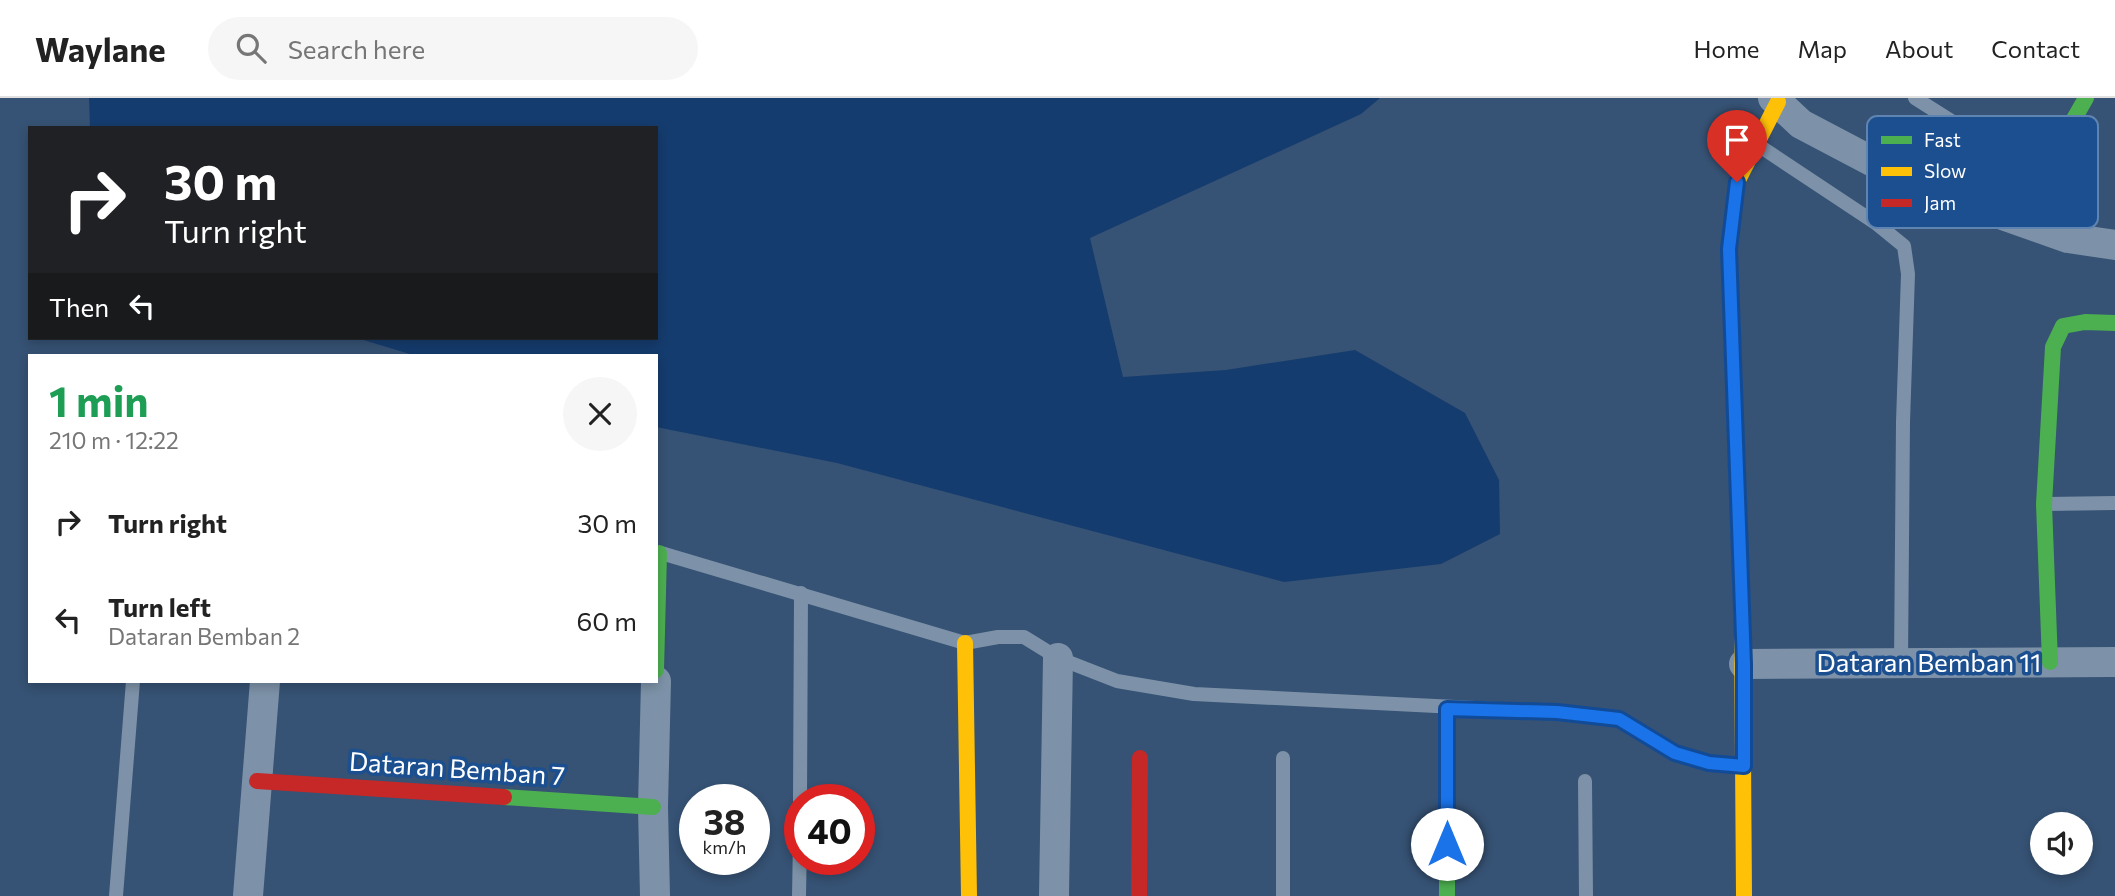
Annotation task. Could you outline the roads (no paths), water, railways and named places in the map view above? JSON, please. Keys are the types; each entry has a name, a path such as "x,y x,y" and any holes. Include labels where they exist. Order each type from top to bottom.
{"street":[{"path":"2077,116 2087,98"},
{"path":"1744,896 1744,664 1729,249 1737,182 1757,144 1775,100 1801,124 1867,159"},
{"path":"2038,228 2068,239 2115,245"},
{"path":"2050,662 2044,504 2053,347 2063,326 2085,321 2115,323"},
{"path":"658,592 659,553"},
{"path":"965,643 969,896"},
{"path":"1054,896 1058,658"},
{"name":"Dataran Bemban 11","path":"1744,664 2115,662"},
{"path":"248,896 265,683"},
{"path":"654,896 656,683"},
{"path":"1447,709 1447,896"},
{"path":"1139,896 1140,758"},
{"name":"Dataran Bemban 7","path":"257,781 653,807"}],"lane":[{"path":"1918,99 1944,116"},
{"path":"1757,144 1867,217"},
{"path":"1882,228 1904,246 1908,274 1903,422 1901,663"},
{"path":"2044,504 2115,503"},
{"path":"659,553 965,643 998,637 1024,637 1058,658 1117,681 1194,694 1447,709 1557,712 1619,719 1675,753 1709,763 1744,766"},
{"path":"800,784 801,593"},
{"path":"116,896 132,683"},
{"path":"1283,758 1283,896"},
{"path":"1585,781 1586,896"},
{"path":"799,875 799,896"}],"water":[{"path":"89,98 1380,98 1361,114 1090,238 1123,377 1226,370 1355,350 1465,413 1499,480 1500,534 1441,564 1284,582 837,463 658,427 658,354 410,354 364,340 658,340 658,126 90,126"}]}
